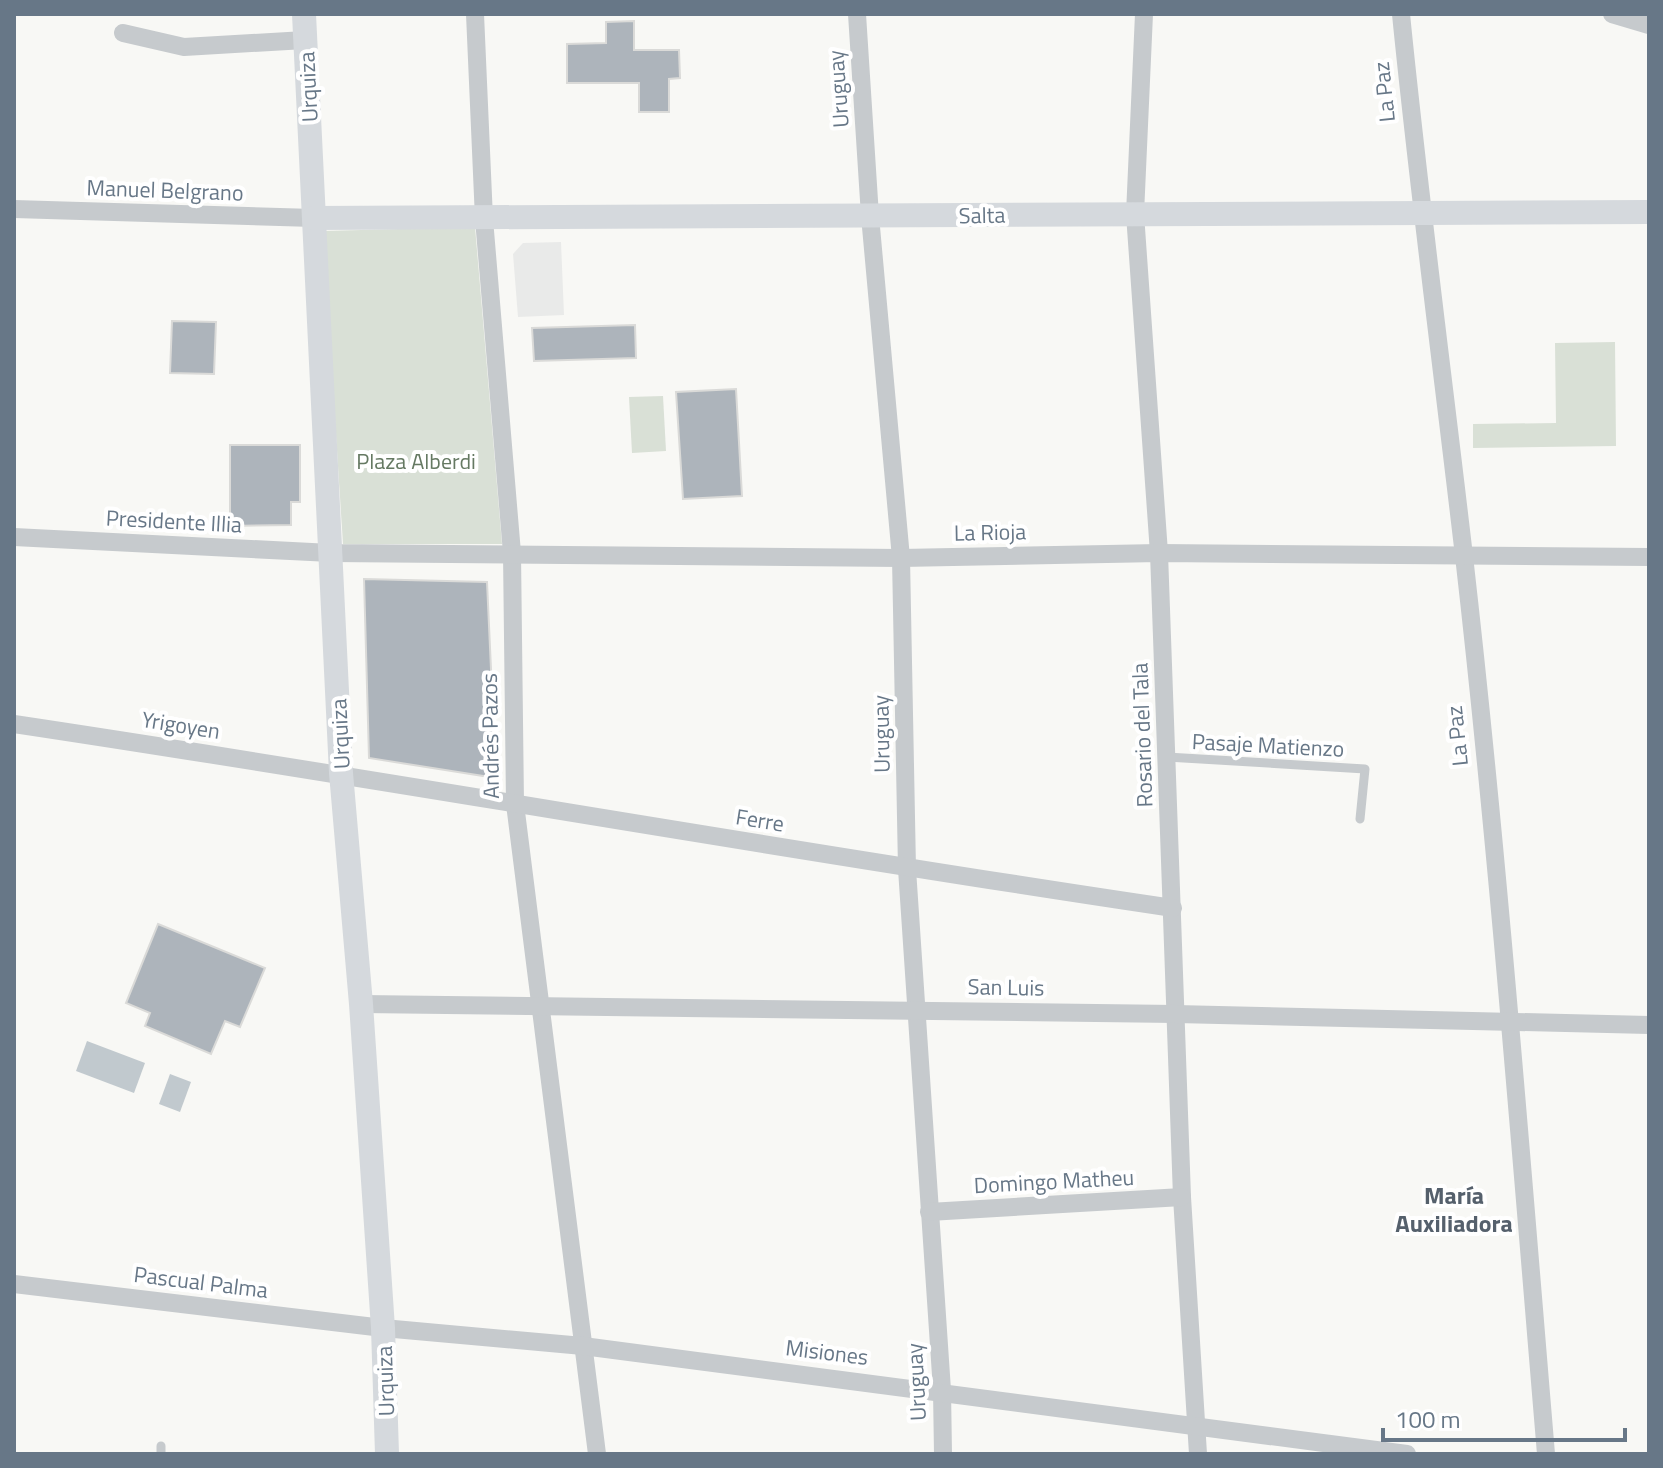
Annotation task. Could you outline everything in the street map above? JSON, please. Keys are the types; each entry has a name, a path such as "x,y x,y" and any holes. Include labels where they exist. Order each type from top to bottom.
{"street":[{"name":"Urquiza","path":"304,14 341,773 361,1004 383,1328 387,1454"},
{"name":"Andrés Pazos","path":"475,14 484,219 512,553 515,804 597,1454"},
{"name":"Uruguay","path":"857,14 870,216 901,558 907,869 942,1390 943,1454"},
{"name":"Rosario del Tala","path":"1144,14 1135,214 1159,553 1182,1197 1198,1454"},
{"name":"La Paz","path":"1401,14 1421,213 1464,556 1509,1021 1546,1454"},
{"path":"1612,14 1649,25"},
{"path":"123,33 184,47 305,40"},
{"name":"Manuel Belgrano","path":"14,209 314,218"},
{"name":"Salta","path":"314,218 1649,212"},
{"name":"Presidente Illia","path":"14,537 331,553"},
{"name":"La Rioja","path":"331,553 901,558 1159,553 1649,557"},
{"name":"Yrigoyen","path":"14,724 341,773"},
{"name":"Ferre","path":"341,773 907,869 1173,908"},
{"name":"San Luis","path":"361,1004 1176,1014 1649,1025"},
{"name":"Domingo Matheu","path":"929,1212 1182,1197"},
{"name":"Pascual Palma","path":"14,1284 383,1328"},
{"name":"Misiones","path":"383,1328 583,1346 942,1390 1407,1454"}],"lane":[{"name":"Pasaje Matienzo","path":"1167,757 1365,769 1360,819"}],"shaded area":[{"path":"561,242 564,315 518,317 513,254 523,243"},
{"path":"87,1041 145,1063 134,1093 76,1071"},
{"path":"170,1074 191,1082 180,1112 159,1104"}],"green space":[{"name":"Plaza Alberdi","path":"475,227 502,544 343,544 323,231"},
{"path":"1615,342 1616,446 1473,448 1473,424 1556,423 1555,343"},
{"path":"663,396 666,451 632,453 629,397"}],"building":[{"path":"634,21 634,50 679,50 680,78 669,79 669,112 639,112 639,83 567,83 567,44 606,43 606,22"},
{"path":"172,321 216,322 214,374 170,373"},
{"path":"635,325 636,358 534,361 532,328"},
{"path":"736,389 742,496 683,499 676,392"},
{"path":"230,445 300,445 300,502 291,502 291,525 230,526"},
{"path":"364,579 487,582 496,778 369,758"},
{"path":"158,924 265,968 240,1027 225,1021 211,1054 145,1026 150,1013 126,1003"}],"district":[{"name":"María Auxiliadora","path":"1454,1209"}]}
